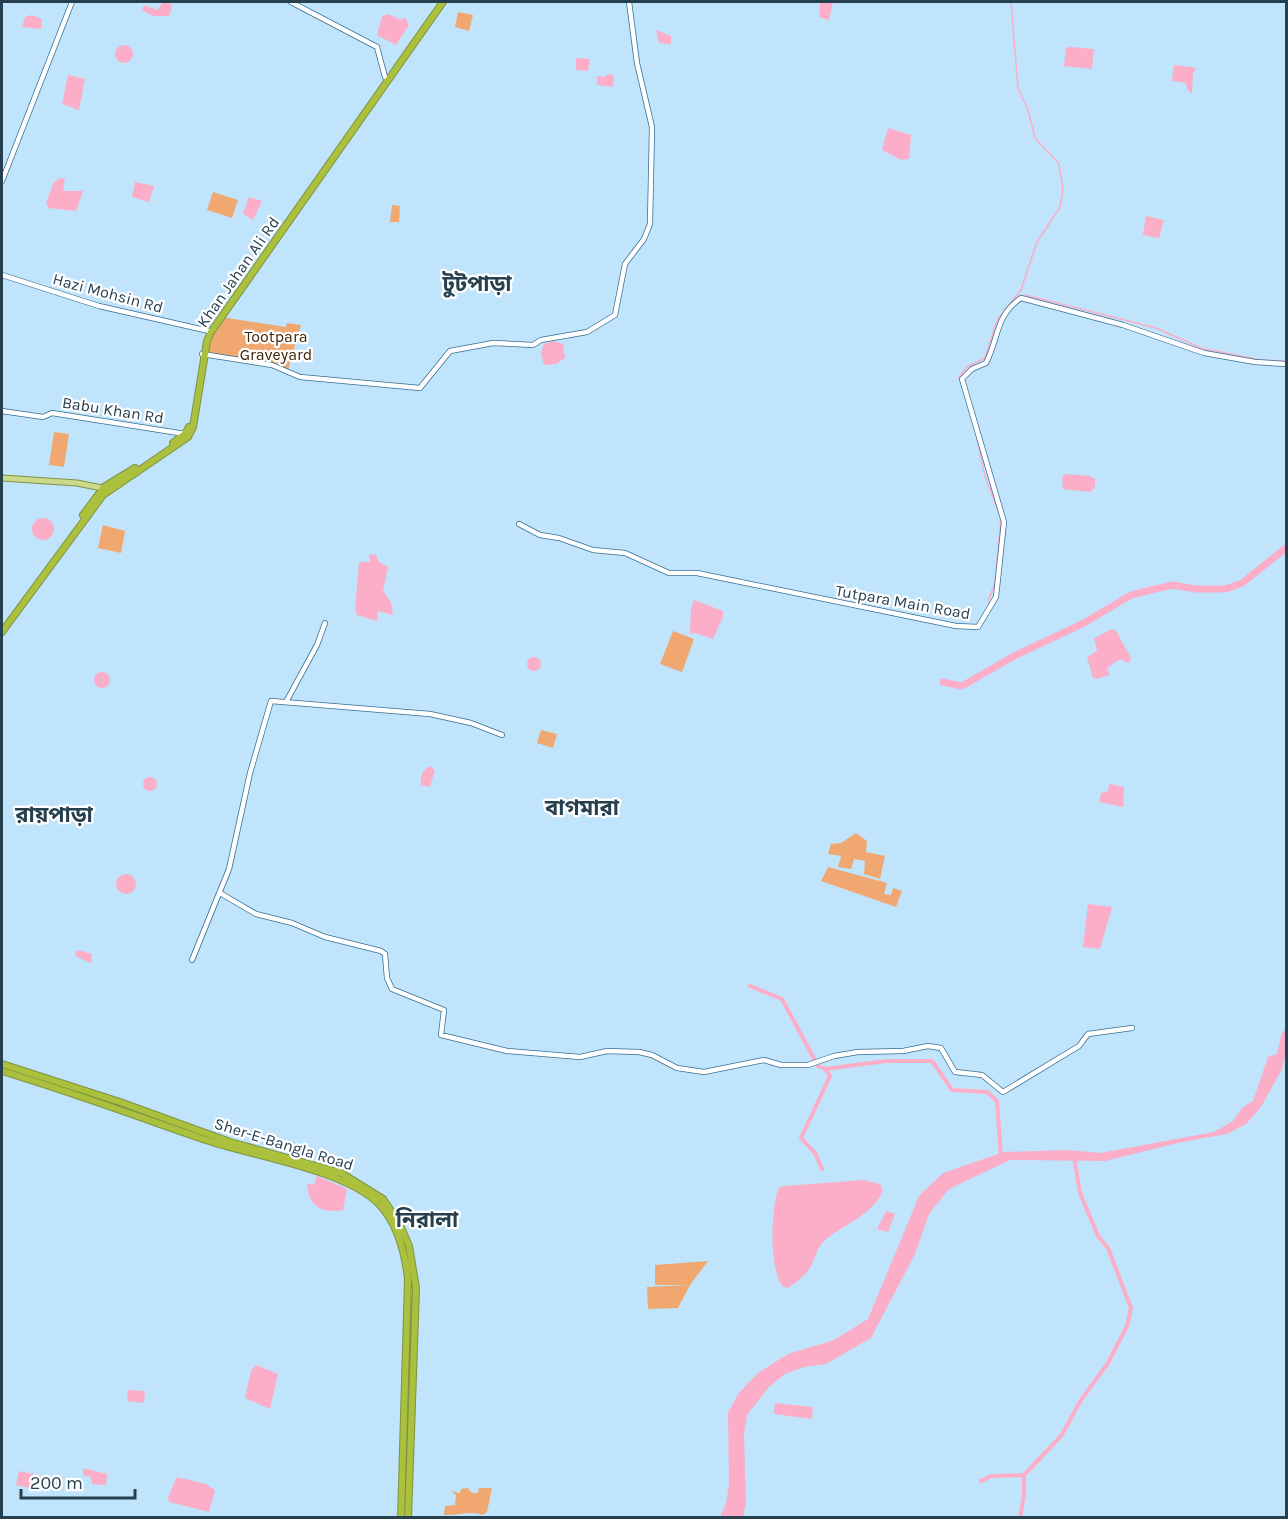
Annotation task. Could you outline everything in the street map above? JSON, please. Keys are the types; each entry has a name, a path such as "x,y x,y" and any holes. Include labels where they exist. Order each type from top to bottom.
{"highway":[{"name":"Khan Jahan Ali Rd","path":"2,626 106,489 185,434 189,426 208,331 385,77 441,2"},
{"name":"Khan Jahan Ali Rd","path":"2,632 106,489 188,437 193,428 203,355 211,332 441,2"},
{"name":"Sher-E-Bangla Road","path":"2,1064 80,1094"},
{"name":"Sher-E-Bangla Road","path":"2,1071 265,1154 341,1173 373,1192 391,1210 401,1235 408,1279 411,1338 408,1518"},
{"name":"Sher-E-Bangla Road","path":"401,1518 411,1338"}],"main road":[{"path":"2,478 106,489"}],"street":[{"path":"2,181 72,2"},
{"path":"291,2 377,47 385,77"},
{"path":"203,355 272,365 300,377 420,388 450,351 493,343 533,345 541,340 587,332 615,315 625,266 644,239 650,224 652,127 637,63 629,2"},
{"name":"Hazi Mohsin Rd","path":"2,275 99,306 208,331"},
{"name":"Tutpara Main Road","path":"519,524 540,535 559,538 593,550 626,554 669,573 697,573 956,626 978,627 996,597 1004,522 962,379 972,369 986,363 994,333 1006,312 1017,300 1021,298 1115,323 1204,353 1255,362 1287,364"},
{"name":"Babu Khan Rd","path":"2,411 43,417 52,413 185,434"},
{"path":"286,702 317,645 325,623"},
{"path":"192,960 220,893 233,852 250,773 271,701 321,707 430,714 471,723 502,735"},
{"path":"220,893 256,914 292,922 336,940 381,951 385,954 387,978 392,989 444,1010 441,1035 507,1051 580,1057 607,1051 639,1052 652,1055 677,1068 694,1071 718,1070 764,1060 781,1065 812,1064 858,1052 903,1051 928,1046 941,1048 955,1072 982,1075 1003,1092 1079,1046 1089,1034 1132,1028"}],"green space":[{"path":"458,12 473,15 469,31 455,27"},
{"path":"213,192 238,200 232,218 207,210"},
{"path":"392,205 400,206 399,222 390,222"},
{"name":"Tootpara Graveyard","path":"221,317 286,327 287,323 301,325 288,370 279,364 206,352"},
{"path":"54,432 69,434 64,467 49,465"},
{"path":"103,525 125,531 121,553 98,548"},
{"path":"673,631 694,639 682,672 660,664"},
{"path":"541,730 557,734 553,748 537,743"},
{"path":"856,833 867,841 866,852 885,856 880,879 864,874 865,861 854,859 851,869 838,867 841,856 828,854 831,844 841,843"},
{"path":"828,867 887,883 884,894 891,895 893,888 902,891 896,907 821,881"},
{"path":"708,1261 690,1285 678,1308 648,1309 647,1287 689,1285 655,1285 655,1265"},
{"path":"468,1488 472,1493 478,1493 479,1488 492,1488 487,1512 483,1515 473,1513 444,1515 445,1506 455,1505 456,1495 451,1491 460,1493 461,1489"}],"shaded area":[{"path":"163,2 171,4 169,16 153,16 142,10 144,5 157,10"},
{"path":"820,2 833,2 829,20 819,17"},
{"path":"388,14 401,20 405,17 409,25 396,45 377,35 382,16"},
{"path":"32,15 42,19 41,29 22,27 25,17"},
{"path":"656,30 671,36 671,44 659,43"},
{"path":"120,45 128,45 133,50 131,61 120,63 115,58 115,50"},
{"path":"1066,48 1094,49 1092,69 1064,66"},
{"path":"576,58 590,59 588,71 576,70"},
{"path":"1174,65 1196,68 1193,74 1192,94 1187,89 1186,83 1172,81"},
{"path":"607,74 614,75 613,87 597,85 597,76 606,77"},
{"path":"68,75 85,79 79,110 62,104"},
{"path":"888,128 911,135 909,159 901,160 882,150"},
{"path":"60,178 65,179 63,191 83,191 76,211 49,208 46,203 54,182"},
{"path":"135,182 154,186 149,202 132,197"},
{"path":"249,197 262,201 253,220 243,214"},
{"path":"1146,216 1164,220 1159,238 1143,235"},
{"path":"553,341 563,344 565,358 556,364 544,365 541,353 544,344"},
{"path":"1066,474 1090,476 1095,479 1095,486 1091,492 1063,489 1062,477"},
{"path":"43,518 51,521 54,529 51,537 43,540 35,537 32,529 35,521"},
{"path":"369,554 376,555 379,562 388,567 383,591 391,602 393,615 378,611 377,621 357,615 355,610 359,562 370,562"},
{"path":"694,600 723,611 723,617 713,639 695,633 690,634 691,609"},
{"path":"1112,629 1116,631 1131,658 1129,663 1120,659 1107,668 1110,675 1093,678 1087,657 1097,651 1094,638"},
{"path":"534,657 539,659 541,664 539,669 534,671 529,669 527,664 529,659"},
{"path":"99,672 105,672 110,680 108,686 99,688 94,683 94,677"},
{"path":"430,766 435,770 430,787 421,785 422,774"},
{"path":"147,777 153,777 157,784 153,791 147,791 143,787 143,781"},
{"path":"1110,784 1124,787 1123,807 1099,802 1101,793 1107,792"},
{"path":"126,874 133,877 136,884 133,891 126,894 119,891 116,884 119,877"},
{"path":"1088,904 1112,907 1100,949 1083,947"},
{"path":"78,950 92,954 91,963 77,957 75,953"},
{"path":"1286,1030 1286,1053 1282,1069 1261,1107 1246,1124 1227,1134 1182,1142 1105,1161 1010,1160 949,1189 929,1214 915,1254 871,1338 826,1364 804,1367 785,1374 769,1387 747,1415 744,1435 746,1504 743,1517 720,1517 726,1504 729,1484 728,1413 738,1394 758,1373 788,1354 834,1340 868,1319 919,1196 943,1173 1004,1152 1068,1150 1100,1153 1214,1132 1233,1121 1242,1108 1253,1101 1268,1057 1277,1054 1282,1032"},
{"path":"317,1176 347,1189 343,1210 328,1211 313,1203 307,1183 314,1185"},
{"path":"864,1180 880,1184 883,1190 872,1207 824,1241 809,1269 802,1277 788,1288 782,1286 775,1266 772,1239 778,1189 783,1186"},
{"path":"886,1211 895,1214 888,1232 877,1229"},
{"path":"256,1365 278,1374 270,1409 245,1398 251,1371"},
{"path":"128,1390 145,1391 144,1403 127,1401"},
{"path":"775,1403 813,1407 812,1419 774,1414"},
{"path":"83,1468 107,1474 106,1485 92,1484 91,1477 83,1475"},
{"path":"19,1471 41,1476 38,1490 16,1485"},
{"path":"177,1477 206,1484 215,1490 209,1512 169,1502 168,1497"}],"waterway":[{"path":"960,380 959,377 967,367 985,358 997,320 1021,290 1037,242 1060,207 1063,190 1059,164 1035,138 1028,110 1018,88 1011,2"},
{"path":"1025,295 1156,328 1201,348 1260,360 1286,361"},
{"path":"977,439 985,476 1001,519 995,583 988,601"},
{"path":"943,682 962,686 1014,656 1084,623 1131,595 1172,585 1196,589 1226,589 1242,583 1286,548"},
{"path":"750,986 782,999 818,1066 825,1069 830,1076 801,1138 815,1153 822,1169"},
{"path":"825,1069 886,1061 932,1061 952,1090 987,1092 997,1101 1001,1156"},
{"path":"1020,1518 1024,1495 1024,1475 1061,1436 1081,1400 1108,1363 1127,1326 1131,1308 1108,1248 1098,1236 1080,1193 1074,1157"},
{"path":"981,1481 991,1476 1024,1475"}],"district":[{"name":"টুটপাড়া","path":"477,284"},
{"name":"বাগমারা","path":"582,808"},
{"name":"রায়পাড়া","path":"54,815"},
{"name":"নিরালা","path":"427,1220"}]}
